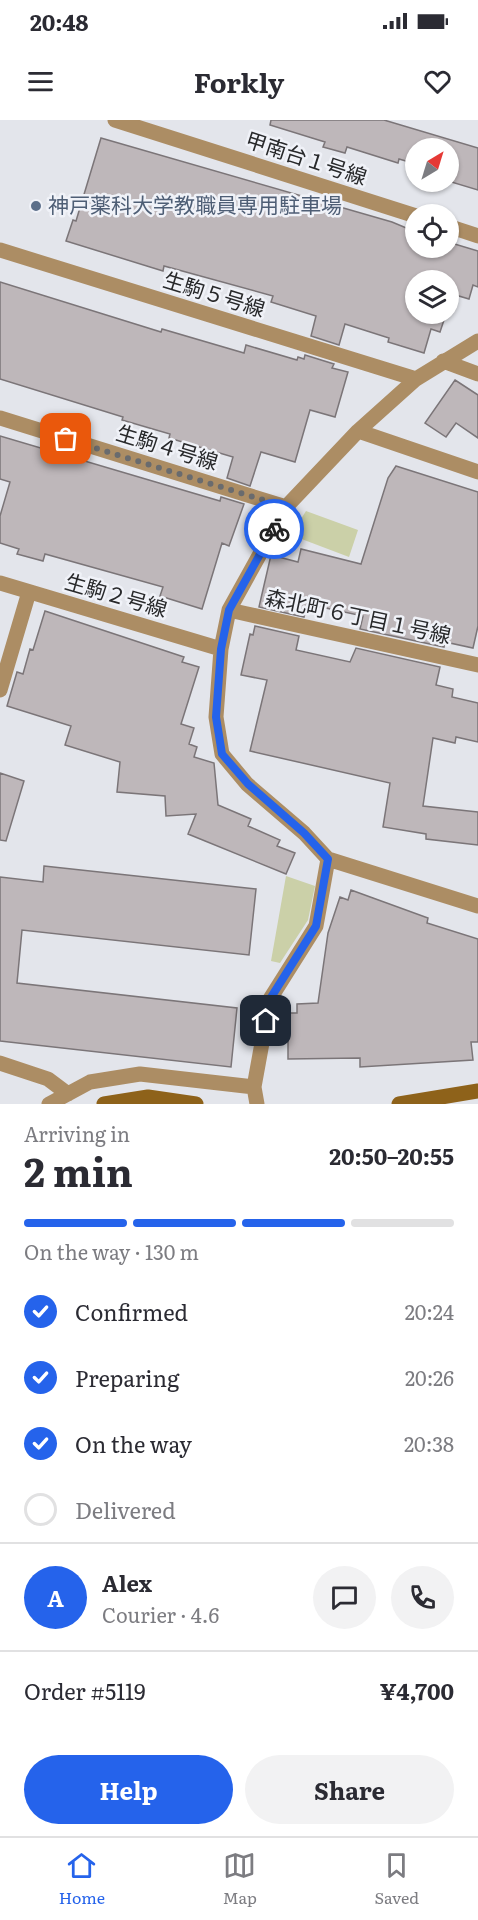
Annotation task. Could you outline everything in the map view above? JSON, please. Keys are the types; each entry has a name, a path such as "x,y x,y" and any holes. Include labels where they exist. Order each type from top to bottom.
{"street":[{"name":"甲南台１号線","path":"115,120 405,212"},
{"path":"459,230 478,236"},
{"name":"生駒５号線","path":"0,250 416,379"},
{"path":"478,341 416,379 358,431 286,507 229,610 221,649 216,717 222,754 248,784 304,833 328,859 478,906"},
{"path":"442,361 478,374"},
{"name":"生駒４号線","path":"0,418 286,507"},
{"path":"358,431 478,472"},
{"name":"生駒２号線","path":"0,583 221,649"},
{"path":"0,690 29,592"},
{"name":"森北町６丁目１号線","path":"229,610 478,665"},
{"path":"256,1104 254,1087 270,999 316,926 328,859"},
{"path":"0,1063 48,1079 68,1094"},
{"path":"50,1104 90,1082 140,1074 254,1087"},
{"path":"399,1104 478,1091"},
{"path":"104,1104 148,1097 196,1104"}],"green space":[{"path":"306,511 358,530 349,557 291,535"},
{"path":"286,876 315,886 308,920 280,963 271,961"}],"building":[{"path":"271,120 384,120 444,138 405,138 405,161 399,159 398,163 347,147 345,153 323,147 325,142 270,125"},
{"path":"101,138 392,222 405,227 405,258 459,258 459,245 478,251 478,287 473,285 469,299 459,296 459,270 405,270 405,324 443,324 440,332 431,329 424,353 388,342 389,338 345,324 339,345 311,336 316,316 271,302 273,296 164,266 163,271 66,241 73,220 76,221"},
{"path":"459,142 478,148 478,190 459,184"},
{"path":"0,282 161,332 162,329 244,353 246,345 297,360 298,357 304,359 305,355 334,364 332,368 348,372 335,417 310,410 295,462 261,452 250,486 227,478 233,457 169,438 170,434 122,420 123,417 0,379"},
{"path":"455,380 478,395 478,438 456,423 446,437 425,423"},
{"path":"0,436 220,501 221,497 244,504 229,546 222,543 202,609 160,596 163,587 45,554 43,561 17,554 19,549 0,543 0,516 10,482 0,479"},
{"path":"396,466 478,492 478,626 473,648 445,642 444,647 360,629 363,616 307,604 304,617 259,607 271,555 298,562 301,549 361,564 388,478"},
{"path":"45,611 184,657 182,662 199,667 181,724 194,728 189,744 197,747 194,757 214,763 218,805 251,819 248,826 280,840 277,846 295,853 286,874 188,834 196,814 166,816 165,796 117,792 120,762 65,745 71,726 7,706 17,672 23,674 30,649 33,650"},
{"path":"255,626 299,636 296,650 350,662 356,648 440,667 436,685 453,689 452,697 478,703 478,742 456,737 455,743 433,738 423,806 478,812 478,845 426,839 426,834 383,827 390,783 250,751 267,680 241,675 250,634 253,635"},
{"path":"0,773 24,781 6,841 0,840"},
{"path":"44,866 256,889 249,955 22,930 17,983 237,1008 231,1067 0,1041 0,877 43,882"},
{"path":"351,890 428,918 427,923 478,939 478,1042 471,1042 473,1060 360,1067 360,1058 288,1059 288,1013 297,1013 297,1004 318,1003 328,933 340,897 348,900"}],"way so far":[{"path":"66,439 286,507 274,529"}],"place":[{"name":"神戸薬科大学教職員専用駐車場","path":"36,206"}],"route":[{"path":"266,1021 270,999 316,926 328,859 304,833 248,784 222,754 216,717 221,649 229,610 274,529"}]}
